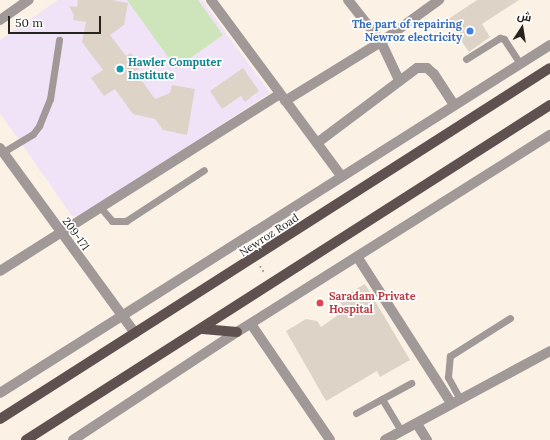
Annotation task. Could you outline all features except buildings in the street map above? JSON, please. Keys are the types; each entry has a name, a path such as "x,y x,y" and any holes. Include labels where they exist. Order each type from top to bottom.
{"main road":[{"name":"Newroz Road","path":"0,419 255,259 550,68"},
{"path":"26,440 203,329 550,105"},
{"path":"203,329 237,332"}],"street":[{"path":"0,20 29,0"},
{"path":"211,0 341,176"},
{"path":"348,0 382,42 399,80"},
{"path":"0,271 100,207 283,98 382,42 439,0"},
{"path":"0,393 121,315 550,45"},
{"path":"317,143 399,80 418,68 427,68 434,74 454,105"},
{"path":"73,440 237,332 358,258 550,135"},
{"name":"209-171","path":"1,152 135,333"},
{"path":"358,258 455,401"},
{"path":"251,324 330,440"},
{"path":"385,440 550,351"},
{"path":"417,424 427,440"}],"lane":[{"path":"466,59 500,38 504,39 520,64"},
{"path":"1,152 33,134 39,126 50,99 59,40"},
{"path":"100,207 112,221 126,221 204,170"},
{"path":"455,401 448,377 450,356 510,318"},
{"path":"356,413 411,383"},
{"path":"382,399 401,431"}],"path":[{"path":"255,259 272,284"}],"shaded area":[{"path":"58,0 202,0 270,93 80,216 72,216 0,113 0,40"}],"green space":[{"path":"127,0 198,0 223,35 176,68"}],"place":[{"name":"The part of repairing Newroz electricity","path":"470,31"},
{"name":"Hawler Computer Institute","path":"120,69"},
{"name":"Saradam Private Hospital","path":"320,303"}]}
